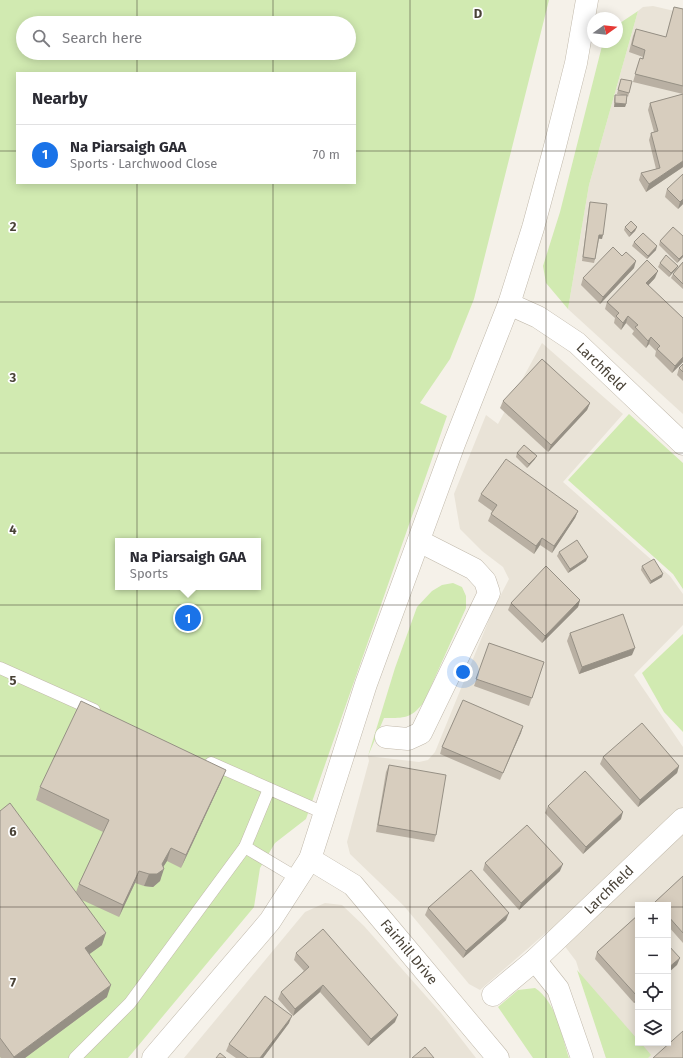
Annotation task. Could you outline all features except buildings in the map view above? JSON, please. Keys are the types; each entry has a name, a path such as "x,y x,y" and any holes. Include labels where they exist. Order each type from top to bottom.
{"street":[{"path":"153,1058 270,921 310,859 366,684 454,444 509,304 533,228 553,154 576,63 587,0"},
{"name":"Larchfield","path":"509,304 538,317 577,343 683,444"},
{"path":"386,736 408,739 421,734 489,593 485,581 474,569 419,540"},
{"name":"Larchfield","path":"494,995 535,960 683,819"},
{"name":"Fairhill Drive","path":"310,859 353,885 498,1058"},
{"path":"535,960 558,989 582,1058"}],"lane":[{"path":"0,668 102,714"},
{"path":"204,760 324,813"},
{"path":"75,1058 130,1003 245,848 269,789"},
{"path":"245,848 298,878"}],"shaded area":[{"path":"653,6 683,13 683,414 568,309 589,185 638,11 643,7"},
{"path":"542,343 623,414 563,482 670,576 683,594 683,625 634,675 683,747 683,1058 606,1058 576,961 554,932 548,931 480,990 469,984 404,906 350,854 347,842 369,761 368,756 419,762 428,760 435,752 493,610 509,579 503,567 482,551 460,529 454,494 486,415 498,424"},
{"path":"325,903 342,905 364,926 441,1013 476,1058 184,1058 305,912"}],"green space":[{"path":"0,0 549,0 474,299 450,359 420,403 447,416 306,819 275,843 260,868 254,907 128,1058 0,1058"},
{"path":"638,11 589,185 568,309 546,283 543,266 560,212 601,48 623,48 623,21"},
{"path":"629,414 683,463 683,589 673,574 568,480"},
{"path":"453,583 462,587 466,596 466,608 424,702 411,715 397,718 384,718 368,756 395,668 417,607 432,591 442,585"},
{"path":"683,634 683,732 664,712 642,673"},
{"path":"577,970 635,1037 635,1046 644,1046 651,1055 648,1058 606,1058"},
{"path":"535,988 542,994 553,1010 561,1029 569,1058 533,1058 498,1007 518,990"}],"place":[{"name":"Na Piarsaigh GAA","path":"188,618"}]}
